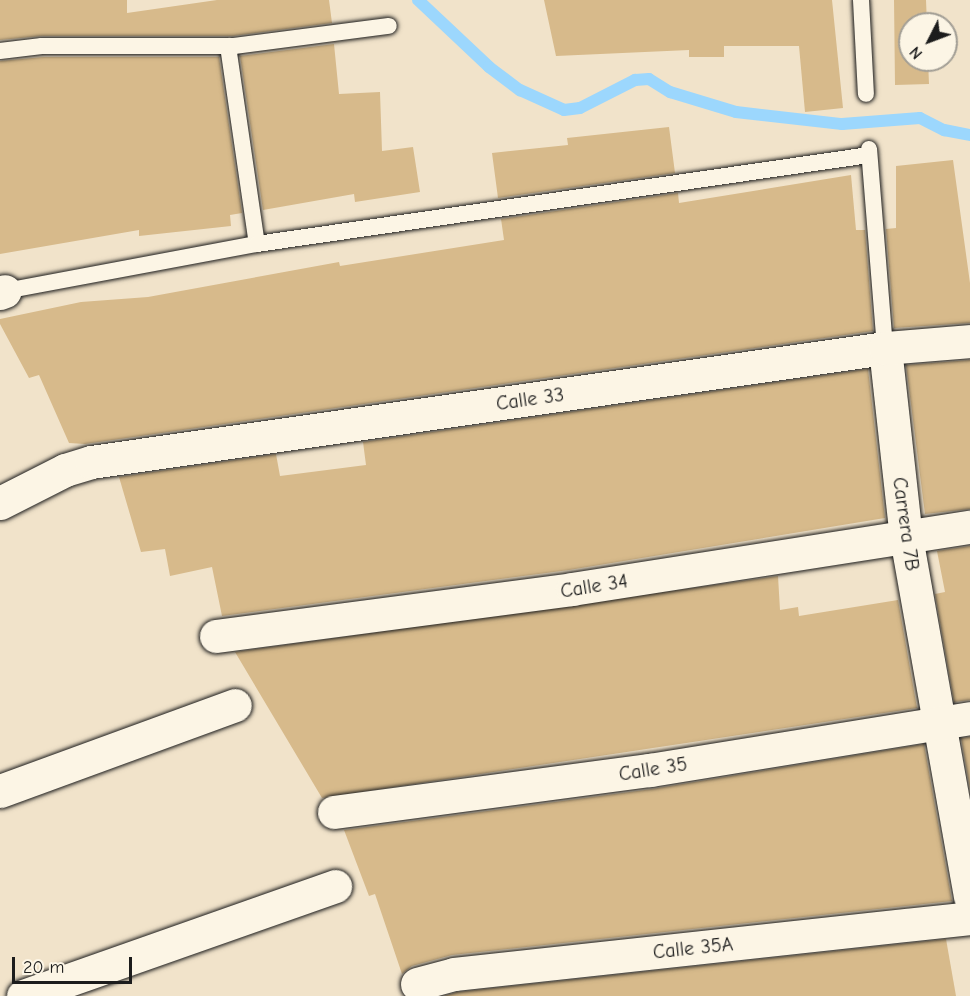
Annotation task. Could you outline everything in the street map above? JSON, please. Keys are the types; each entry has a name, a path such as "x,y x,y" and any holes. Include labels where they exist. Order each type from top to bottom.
{"street":[{"name":"Calle 33","path":"0,503 65,470 91,462 885,348 970,341"},
{"name":"Carrera 7B","path":"885,348 906,537 937,722 970,896"},
{"name":"Calle 34","path":"216,636 572,589 970,527"},
{"path":"0,790 235,705"},
{"name":"Calle 35","path":"334,812 650,770 970,718"},
{"path":"23,996 335,886"},
{"name":"Calle 35A","path":"417,984 454,974 970,918"}],"lane":[{"path":"861,0 866,94"},
{"path":"0,51 42,46 228,46 389,26"},
{"path":"2,292 256,244 228,46"},
{"name":"Carrera 7B","path":"256,244 869,152 885,348"}],"building":[{"path":"0,0 127,0 127,13 217,0 329,0 332,23 233,36 42,36 0,40"},
{"path":"544,0 832,0 843,108 805,112 799,46 724,46 724,57 689,57 689,50 556,56"},
{"path":"894,0 926,0 926,12 898,12 898,72 928,72 929,84 895,85"},
{"path":"334,44 339,94 380,92 382,151 413,147 420,192 355,202 354,194 263,210 240,56"},
{"path":"43,57 219,57 242,213 230,215 231,226 139,236 139,230 0,254 0,61"},
{"path":"669,127 675,173 498,198 492,153 568,145 567,138"},
{"path":"953,160 970,283 970,323 894,328 886,229 896,228 896,166"},
{"path":"851,175 856,230 865,230 873,331 85,444 69,443 39,375 29,378 0,324 0,319 81,302 148,297 339,262 340,266 504,240 501,219 678,193 679,203"},
{"path":"970,360 970,509 925,514 906,365"},
{"path":"868,369 885,518 569,570 222,616 212,567 170,576 165,549 141,552 119,477 276,454 280,476 366,465 363,442"},
{"path":"970,546 970,700 954,702 935,594 945,592 937,551"},
{"path":"778,576 780,610 798,607 799,616 898,600 917,708 322,798 235,652"},
{"path":"970,737 970,789 961,738"},
{"path":"924,744 952,901 452,955 412,966 402,974 375,894 369,896 344,830 652,789"},
{"path":"946,939 956,996 444,996 457,992"}],"waterway":[{"path":"418,0 489,67 520,90 564,110 580,108 635,80 649,79 670,92 736,112 842,124 920,118 944,130 970,135"}]}
